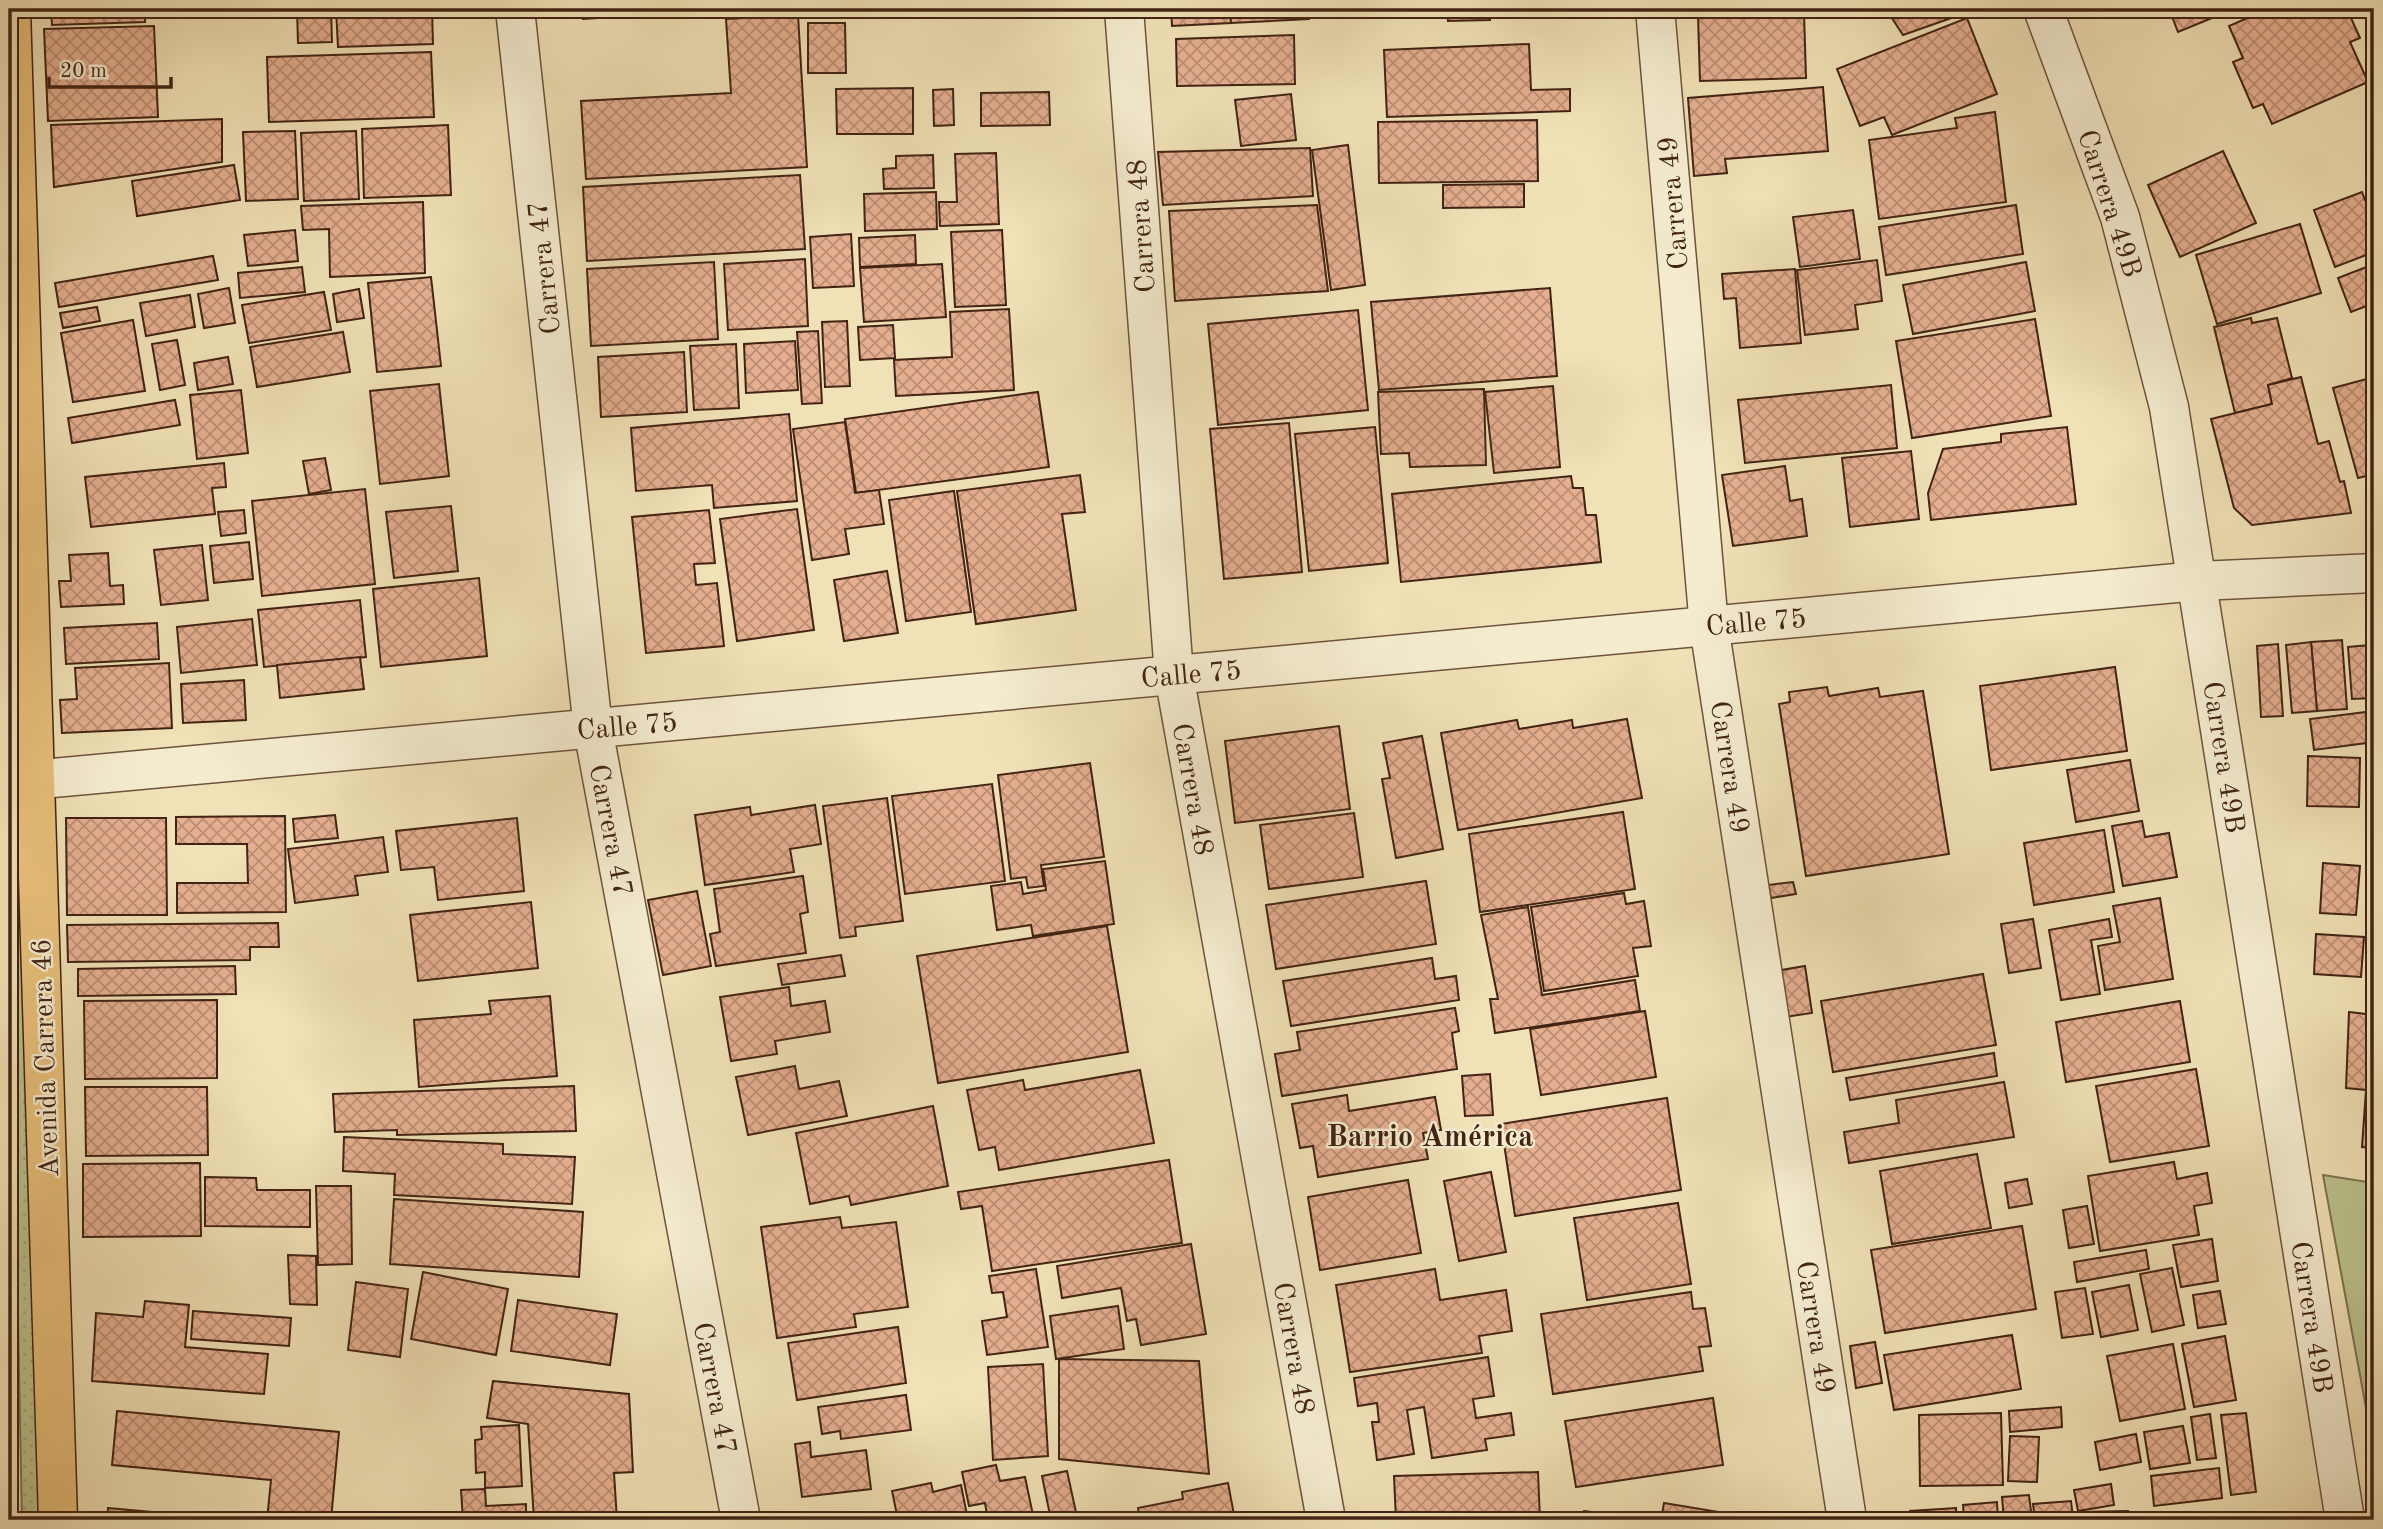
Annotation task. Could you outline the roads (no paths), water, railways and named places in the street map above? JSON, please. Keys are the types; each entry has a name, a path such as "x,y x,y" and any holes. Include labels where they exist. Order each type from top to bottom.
{"main road":[{"name":"Avenida Carrera 46","path":"11,9 23,781 58,1520"}],"street":[{"name":"Carrera 47","path":"515,9 593,729 741,1520"},
{"name":"Carrera 48","path":"1124,9 1174,675 1326,1520"},
{"name":"Carrera 49","path":"1655,9 1709,626 1847,1520"},
{"name":"Carrera 49B","path":"2043,9 2120,217 2169,407 2345,1520"},
{"name":"Calle 75","path":"23,781 2197,581 2374,573"}],"district":[{"name":"Barrio América","path":"1430,1136"}]}
